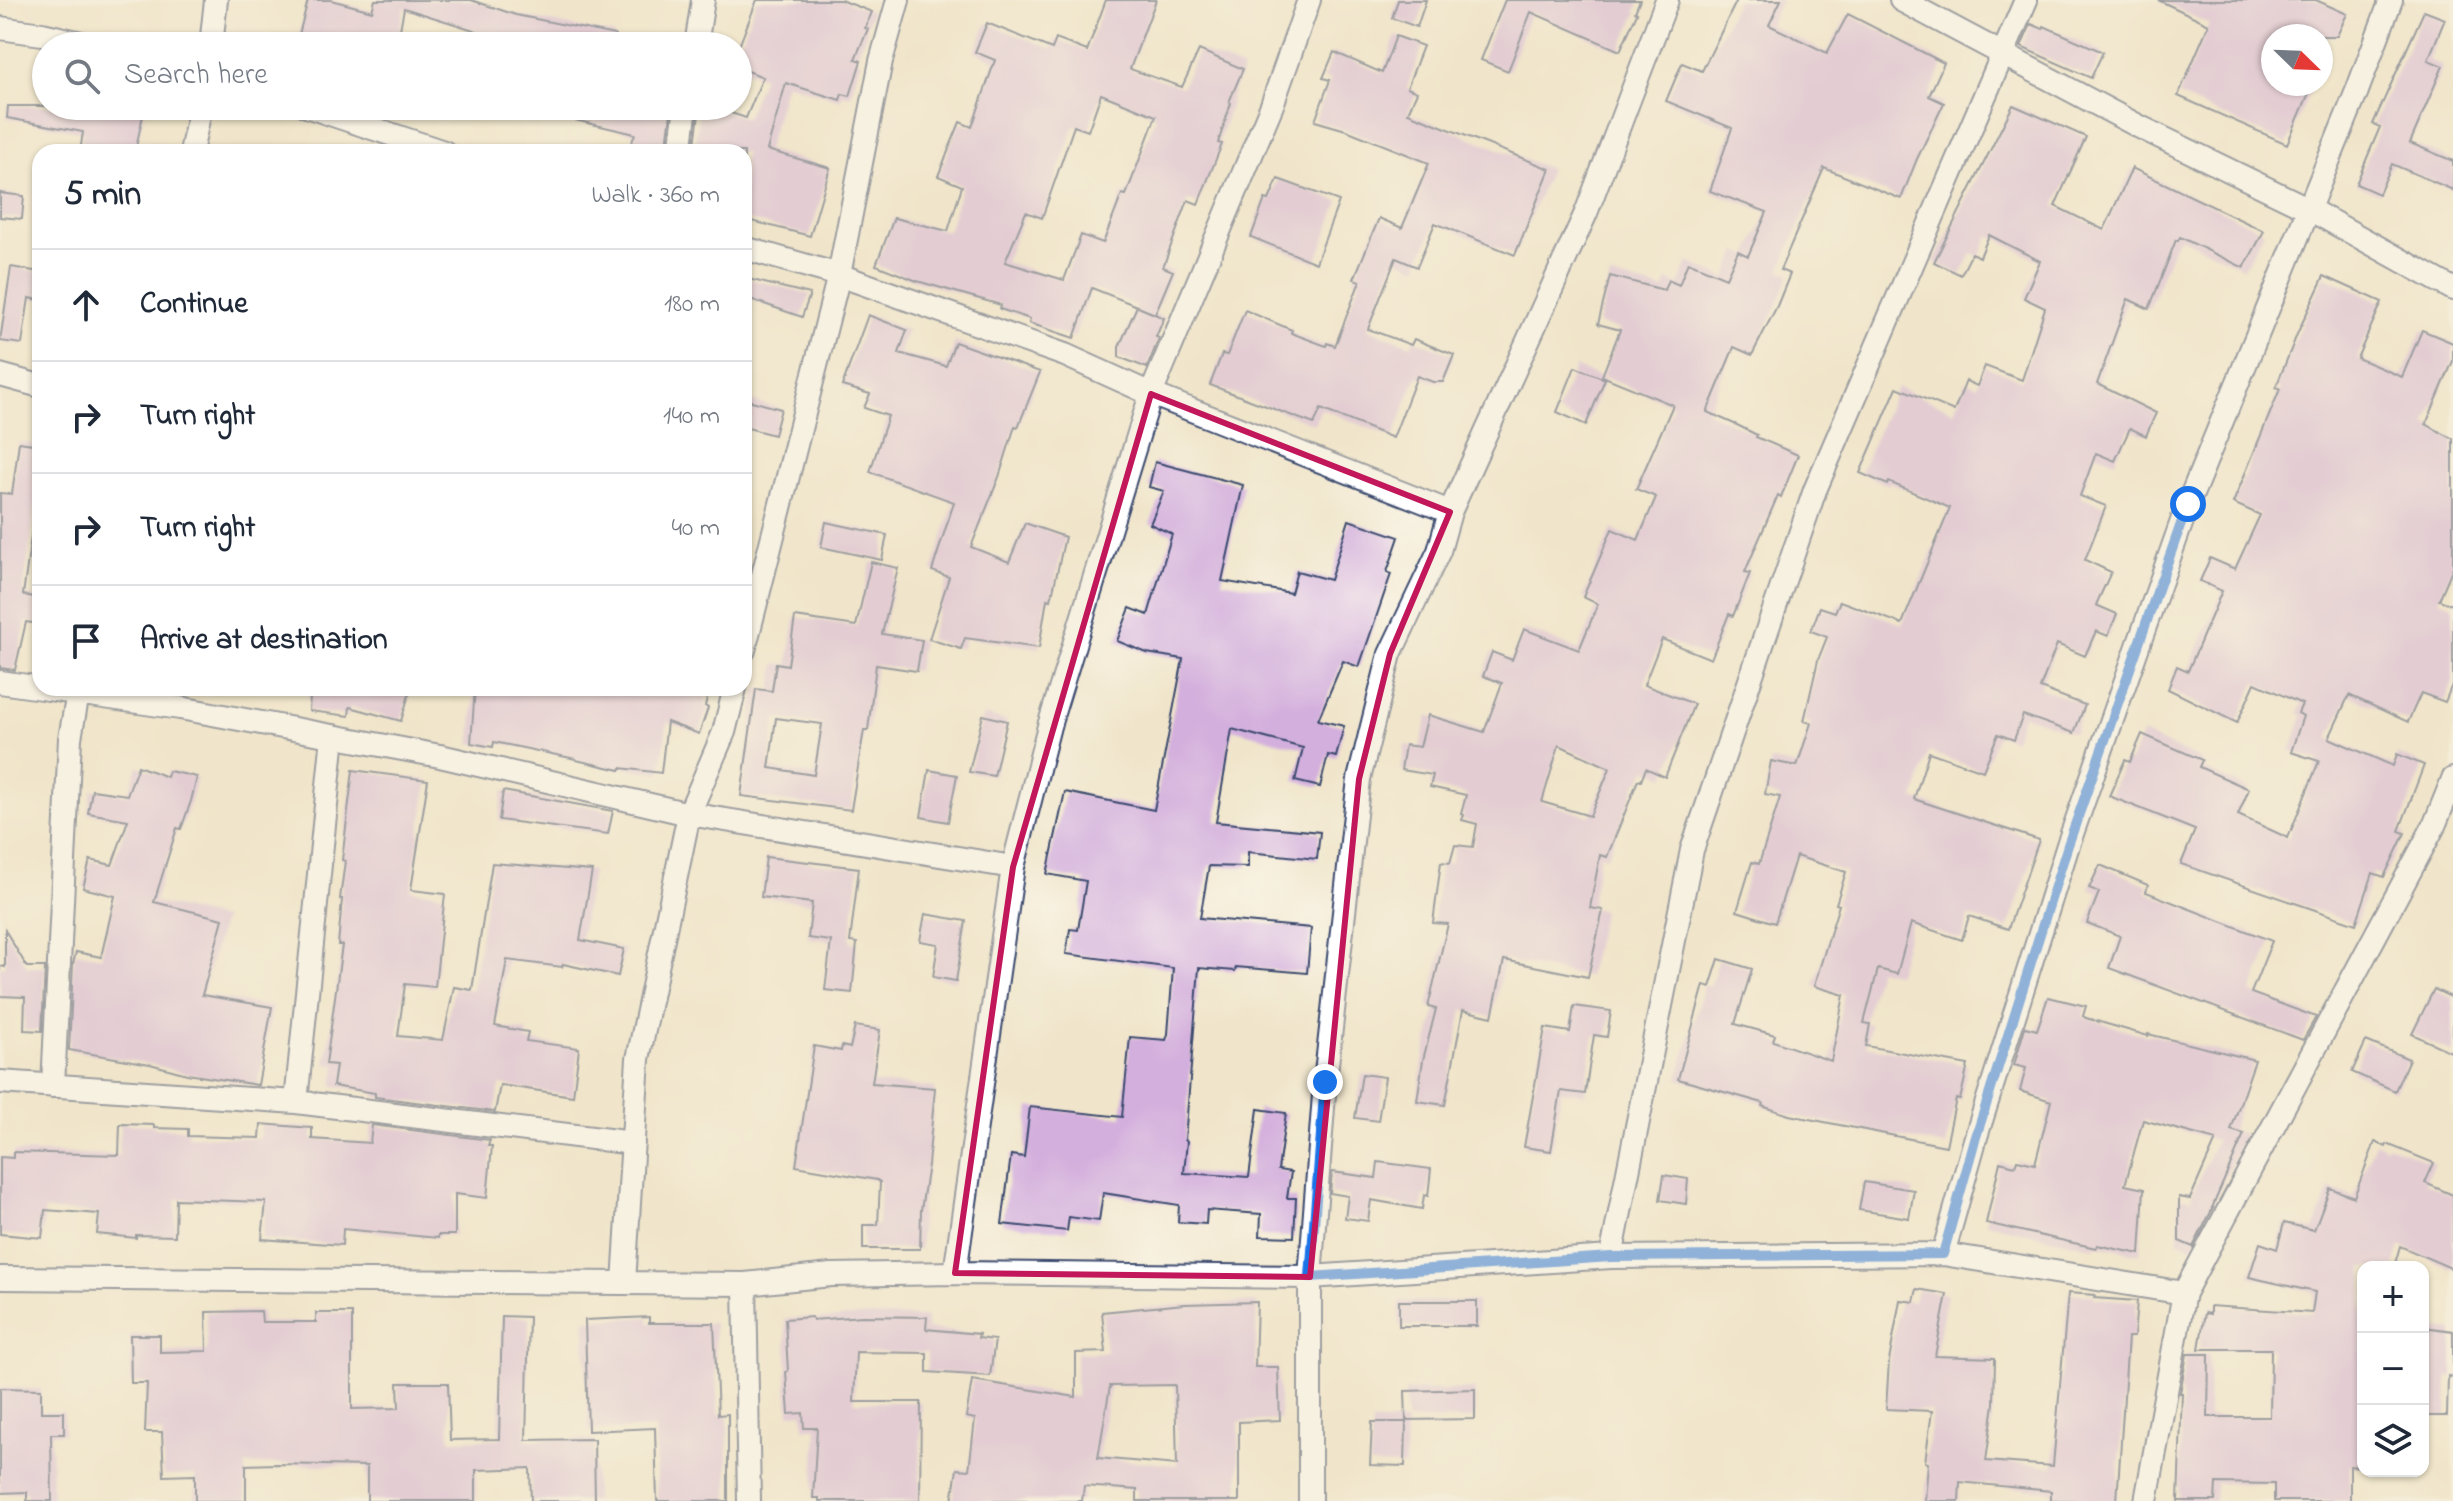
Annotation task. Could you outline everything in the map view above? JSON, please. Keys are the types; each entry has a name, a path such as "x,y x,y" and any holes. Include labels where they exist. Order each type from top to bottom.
{"street":[{"path":"213,32 216,0"},
{"path":"698,32 703,0"},
{"path":"752,581 839,275 881,61 898,0"},
{"path":"955,1273 1013,867 1049,726 1151,394 1272,105 1309,0"},
{"path":"1310,1501 1310,1277 1325,1082 1359,779 1390,654 1439,551 1450,512 1586,213 1667,0"},
{"path":"1901,0 2140,127 2309,209 2453,289"},
{"path":"1611,1257 1692,850 1815,490 2026,0"},
{"path":"1943,1254 1975,1140 2073,831 2188,504 2391,0"},
{"path":"0,28 32,33"},
{"path":"193,144 198,120"},
{"path":"348,120 420,144"},
{"path":"681,144 684,120"},
{"path":"752,250 839,275 1065,355 1151,394 1450,512"},
{"path":"0,375 32,384"},
{"path":"0,682 32,686"},
{"path":"53,1086 70,738 77,696"},
{"path":"108,696 440,756 689,814 1013,867"},
{"path":"624,1283 638,1059 689,814 724,732 733,696"},
{"path":"296,1102 333,736"},
{"path":"2146,1501 2184,1293 2434,826 2453,779"},
{"path":"0,1082 296,1102 633,1143"},
{"path":"0,1278 745,1284 831,1275 955,1273 1310,1277 1611,1257 1943,1254 2184,1293"},
{"path":"745,1284 749,1501"}],"highlighted area":[{"path":"1151,394 1450,512 1390,654 1359,779 1310,1277 955,1273 1013,867"}],"building":[{"path":"308,0 331,0 372,11 375,0 471,0 516,15 600,32 480,32 404,8 400,32 300,32"},
{"path":"757,0 841,0 872,12 855,59 861,61 850,96 842,94 840,100 786,83 767,150 830,168 810,236 752,221 752,144 695,144 698,120 752,120 752,104 763,77 752,73 752,32 745,32"},
{"path":"1106,0 1156,0 1130,69 1182,87 1199,50 1243,69 1229,102 1218,143 1222,144 1198,204 1188,200 1163,267 1173,271 1155,314 1138,307 1164,318 1147,368 1119,357 1119,347 1137,306 1092,288 1074,338 1029,323 1030,319 1000,309 1001,305 917,281 876,265 894,218 948,231 962,186 938,176 960,122 972,127 995,60 975,52 987,23 1052,49 1056,39 1087,51","holes":["1101,94 1156,116 1126,195 1122,194 1103,243 1081,235 1064,280 1005,262 1026,212 1042,218 1074,126 1088,131"]},
{"path":"1398,0 1426,0 1417,27 1392,18"},
{"path":"1505,0 1640,0 1620,51 1531,12 1508,71 1481,60"},
{"path":"1737,0 1781,0 1769,25 1827,53 1848,14 1944,63 1929,96 1944,103 1901,199 1824,168 1780,270 1790,274 1777,306 1752,355 1734,347 1707,412 1798,455 1745,572 1750,573 1733,616 1729,614 1711,659 1662,639 1644,685 1694,704 1665,777 1646,768 1641,781 1638,780 1607,857 1600,855 1590,908 1603,910 1588,977 1504,960 1492,1017 1463,1010 1445,1105 1417,1101 1423,1060 1436,1009 1428,1007 1448,924 1433,923 1441,862 1450,863 1455,845 1473,847 1477,824 1462,820 1466,795 1430,787 1433,775 1401,770 1405,745 1420,747 1428,715 1484,732 1502,683 1483,676 1492,652 1512,660 1524,629 1579,650 1598,604 1583,597 1612,529 1638,540 1656,497 1636,489 1673,405 1602,376 1620,330 1598,324 1610,276 1664,290 1668,280 1679,285 1688,262 1726,278 1738,251 1748,256 1767,212 1710,191 1732,128 1666,101 1682,63 1702,71","holes":["1559,745 1610,768 1590,816 1542,802"]},
{"path":"2158,0 2316,0 2347,14 2337,36 2333,36 2333,24 2261,24 2261,96 2308,96 2287,144 2178,96 2209,24"},
{"path":"2424,11 2445,19 2428,60 2443,66 2410,143 2453,161 2453,190 2392,164 2379,194 2356,184 2380,127 2373,124"},
{"path":"2031,24 2043,29 2044,26 2103,52 2091,78 2021,47"},
{"path":"1396,36 1423,46 1407,88 1417,92 1408,113 1550,169 1515,255 1435,223 1417,267 1396,258 1368,329 1411,345 1414,339 1454,355 1443,382 1417,376 1393,438 1321,409 1314,424 1210,385 1222,354 1227,355 1245,310 1292,330 1291,333 1326,346 1327,343 1335,346 1360,281 1354,279 1379,218 1402,228 1429,163 1315,121 1330,80 1323,78 1334,52 1382,73"},
{"path":"2013,105 2086,137 2055,206 2104,230 2132,168 2264,231 2244,268 2180,237 2176,240 2149,309 2128,299 2097,384 2156,413 2146,436 2130,428 2115,461 2096,453 2080,496 2106,506 2085,560 2111,572 2096,605 2117,614 2108,636 2096,631 2085,656 2057,644 2040,688 2085,705 2074,733 2023,715 2014,740 1998,734 1983,771 1929,752 1914,799 2039,840 2008,929 1969,916 1962,940 1911,923 1897,974 1878,969 1864,1023 1870,1024 1866,1046 1968,1065 1960,1100 1956,1099 1946,1146 1789,1115 1762,1106 1763,1103 1678,1079 1704,985 1710,987 1719,959 1752,969 1735,1024 1775,1035 1773,1041 1831,1061 1844,995 1814,986 1846,872 1796,856 1775,923 1737,911 1752,862 1759,864 1780,797 1765,794 1771,761 1797,766 1811,723 1804,721 1818,660 1827,637 1811,631 1820,607 1835,612 1840,601 1902,624 1950,508 1860,473 1897,387 1954,411 1966,381 1977,386 1985,366 2022,380 2045,308 2024,298 2040,261 1989,235 1980,257 1972,253 1961,275 1934,262"},
{"path":"8,106 32,106 32,120 142,120 137,144 81,144 83,132 7,118"},
{"path":"574,120 670,120 667,144 631,144 635,134"},
{"path":"1278,179 1339,201 1316,263 1251,237 1265,199 1269,200"},
{"path":"0,193 24,196 22,219 0,217"},
{"path":"11,267 32,271 32,299 29,298 22,344 0,341"},
{"path":"2324,276 2382,302 2357,358 2402,377 2422,330 2453,343 2453,361 2426,424 2453,439 2453,567 2439,600 2453,605 2453,682 2445,702 2421,693 2408,722 2349,695 2329,738 2393,766 2397,754 2424,765 2399,831 2405,833 2384,877 2373,873 2356,924 2181,864 2195,830 2109,796 2125,760 2130,762 2142,734 2202,760 2199,767 2249,789 2238,815 2288,838 2319,761 2291,752 2303,716 2298,713 2302,704 2255,683 2237,723 2168,689 2177,666 2188,671 2222,591 2200,581 2210,558 2235,569 2260,515 2233,503 2280,389 2276,387 2298,332"},
{"path":"752,280 810,294 802,317 752,300"},
{"path":"868,315 907,330 899,353 946,366 955,342 1040,372 1018,427 1015,426 971,547 1009,562 1025,523 1065,537 1051,600 1047,599 1039,648 965,638 961,649 929,639 949,577 932,571 954,502 870,472 888,416 864,408 870,394 842,386"},
{"path":"1575,367 1605,379 1586,425 1557,412"},
{"path":"752,401 781,409 774,435 752,429"},
{"path":"19,442 32,444 32,529 23,595 32,597 32,623 26,622 15,670 0,668 0,493 12,494"},
{"path":"1155,462 1243,485 1222,581 1291,593 1297,571 1330,580 1349,520 1399,537 1387,572 1391,574 1359,667 1343,661 1318,720 1344,726 1336,757 1328,755 1320,787 1295,781 1303,748 1232,729 1216,822 1320,832 1317,859 1248,852 1248,867 1209,866 1200,918 1311,928 1307,973 1236,967 1235,971 1199,968 1185,1140 1184,1173 1249,1177 1258,1109 1286,1113 1278,1170 1291,1172 1287,1198 1296,1198 1294,1237 1260,1236 1261,1214 1207,1210 1206,1224 1178,1222 1179,1205 1103,1193 1099,1221 1069,1217 1067,1231 1002,1224 1011,1155 1024,1157 1030,1107 1122,1117 1130,1037 1166,1040 1168,1034 1173,968 1066,954 1070,929 1078,930 1086,881 1047,874 1065,792 1154,810 1183,659 1147,653 1117,641 1130,608 1148,615 1172,534 1150,524 1164,491 1149,487"},
{"path":"826,522 887,535 882,560 821,547"},
{"path":"871,562 898,568 882,634 922,640 917,671 876,665 868,730 864,730 851,810 741,796 756,689 772,691 776,663 788,665 795,617 856,626","holes":["776,718 822,724 814,775 769,768"]},
{"path":"307,696 409,696 401,721 350,707 349,716 309,711 310,697"},
{"path":"474,696 708,696 705,706 708,708 699,734 667,722 661,773 620,770 494,742 493,747 471,743"},
{"path":"983,715 1007,721 994,776 969,772"},
{"path":"138,766 167,777 169,771 197,777 154,902 223,919 202,995 272,1007 258,1085 69,1050 76,952 101,957 115,896 83,888 90,860 112,865 128,820 88,813 92,790 127,795"},
{"path":"353,770 428,780 411,890 445,894 435,987 405,984 398,1036 443,1040 454,987 472,990 492,863 592,871 580,940 624,949 618,976 563,964 562,967 507,960 495,1026 528,1032 526,1041 579,1048 573,1096 500,1085 495,1112 375,1097 375,1093 333,1086 336,1065 326,1064 342,945 338,945 345,861 342,860"},
{"path":"929,770 957,775 948,822 921,817"},
{"path":"503,791 613,811 608,834 499,820"},
{"path":"766,857 859,868 850,942 857,943 852,993 825,990 831,941 808,938 812,903 761,897"},
{"path":"2100,865 2148,885 2146,892 2272,941 2251,993 2316,1017 2303,1040 2109,968 2120,936 2087,923 2099,892 2089,888"},
{"path":"925,914 966,921 956,981 933,977 938,944 920,941"},
{"path":"5,930 27,967 45,967 42,1031 24,1030 25,997 0,996 0,966 5,967"},
{"path":"2434,989 2453,998 2453,1053 2412,1034"},
{"path":"2048,997 2086,1006 2083,1016 2086,1018 2148,1036 2255,1060 2231,1130 2244,1134 2193,1247 2179,1241 2179,1197 2190,1199 2216,1140 2143,1120 2125,1185 2144,1189 2140,1254 2097,1245 2096,1248 1986,1223 2000,1162 2015,1166 2017,1160 2035,1164 2051,1101 2020,1091 2026,1068 2014,1065 2025,1027 2037,1030"},
{"path":"1574,1006 1611,1011 1607,1037 1594,1035 1585,1094 1561,1091 1551,1151 1524,1147 1545,1028 1570,1032"},
{"path":"855,1026 880,1030 872,1083 935,1088 921,1210 920,1249 863,1249 863,1225 878,1225 880,1182 796,1166 814,1046 841,1051 842,1046 850,1048"},
{"path":"2366,1041 2409,1059 2395,1091 2352,1072"},
{"path":"1362,1074 1385,1077 1378,1121 1355,1118"},
{"path":"120,1124 188,1129 188,1136 260,1138 261,1124 312,1128 312,1139 370,1143 372,1125 490,1140 487,1198 455,1194 455,1235 438,1235 438,1238 343,1229 342,1245 262,1239 266,1202 176,1199 175,1236 136,1235 136,1238 97,1234 99,1214 45,1210 42,1238 0,1234 0,1157 13,1158 13,1152 119,1155"},
{"path":"2375,1142 2434,1163 2425,1183 2453,1195 2453,1269 2400,1246 2396,1261 2357,1261 2357,1467 2350,1466 2350,1501 2274,1501 2274,1484 2216,1483 2215,1501 2178,1501 2180,1393 2187,1354 2209,1354 2208,1417 2270,1417 2271,1349 2199,1349 2205,1313 2210,1314 2210,1306 2312,1313 2315,1292 2249,1277 2260,1243 2277,1249 2284,1223 2314,1230 2330,1188 2354,1197"},
{"path":"1378,1162 1431,1169 1428,1196 1424,1195 1422,1209 1371,1200 1368,1221 1345,1218 1348,1196 1330,1193 1332,1172 1376,1178"},
{"path":"1664,1175 1688,1179 1686,1204 1660,1200"},
{"path":"1864,1182 1914,1190 1909,1218 1859,1210"},
{"path":"1917,1289 1947,1294 1935,1356 1995,1358 1994,1404 1986,1461 2053,1466 2068,1293 2137,1301 2134,1337 2128,1337 2117,1501 2051,1501 2051,1491 1960,1482 1959,1501 1925,1501 1928,1463 1925,1462 1932,1411 1886,1409 1889,1361 1900,1300 1914,1302"},
{"path":"1399,1301 1477,1301 1477,1326 1399,1326"},
{"path":"1257,1302 1255,1367 1278,1367 1280,1420 1239,1422 1239,1501 1137,1501 1137,1490 1084,1486 1082,1501 952,1501 957,1469 969,1470 975,1419 966,1417 972,1380 1076,1397 1076,1353 1106,1352 1102,1312 1185,1304","holes":["1175,1385 1177,1465 1098,1458 1110,1386"]},
{"path":"261,1311 262,1322 316,1322 316,1313 352,1313 352,1409 399,1408 398,1383 448,1383 450,1440 499,1439 502,1316 529,1317 526,1440 594,1439 595,1501 531,1501 530,1468 476,1470 476,1501 367,1501 367,1466 276,1464 246,1465 246,1501 195,1501 195,1475 164,1476 162,1432 145,1432 147,1383 131,1383 130,1335 160,1335 160,1352 207,1351 206,1312"},
{"path":"649,1317 649,1323 714,1323 718,1415 728,1414 728,1501 657,1501 655,1428 588,1431 585,1320"},
{"path":"927,1317 926,1329 979,1334 978,1338 995,1340 990,1376 927,1372 927,1353 856,1352 854,1402 921,1402 920,1501 819,1501 819,1498 813,1498 817,1428 804,1428 803,1413 789,1414 785,1319"},
{"path":"2429,1328 2453,1331 2453,1377 2448,1376 2447,1416 2429,1416"},
{"path":"0,1388 41,1389 41,1412 64,1412 64,1434 51,1434 52,1501 27,1501 27,1492 0,1493"},
{"path":"1475,1389 1475,1419 1406,1420 1405,1391"},
{"path":"1372,1422 1406,1422 1405,1466 1370,1465"}],"route":[{"path":"1325,1082 1310,1277 1611,1257 1943,1254 1975,1140 2068,845 2188,504"}]}
